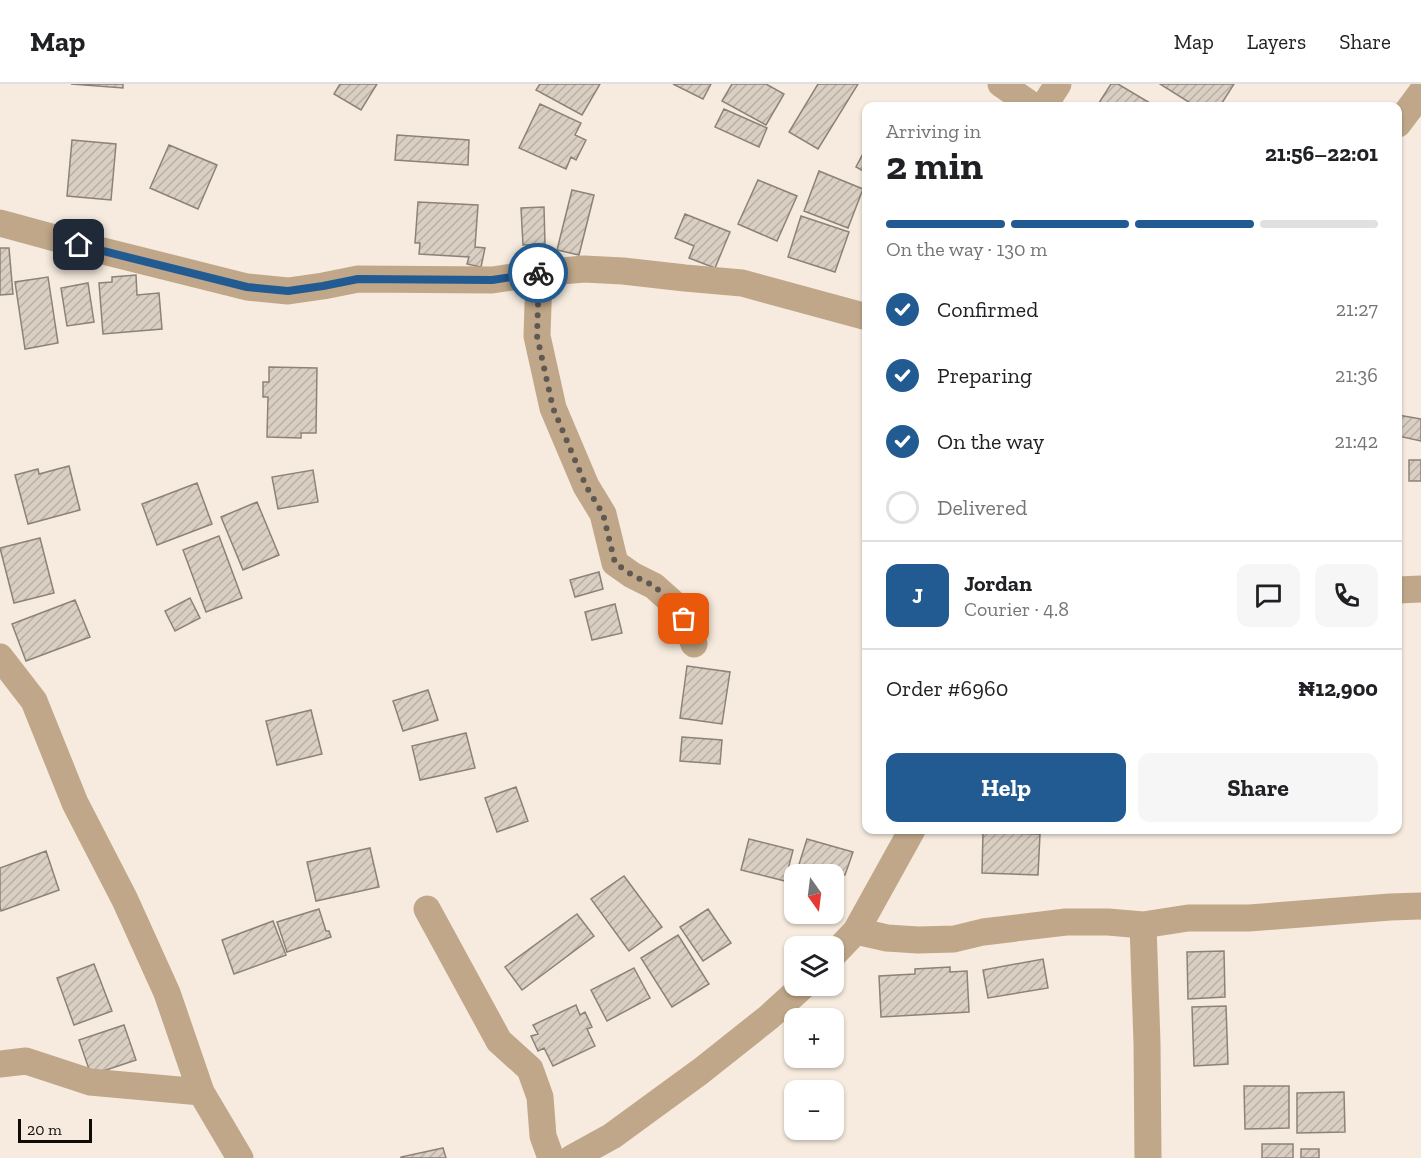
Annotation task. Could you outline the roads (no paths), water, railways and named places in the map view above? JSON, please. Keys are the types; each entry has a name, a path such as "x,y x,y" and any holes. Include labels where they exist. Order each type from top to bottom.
{"street":[{"path":"1001,84 1027,102"},
{"path":"1047,102 1058,84"},
{"path":"1402,119 1421,95"},
{"path":"0,223 247,287 288,291 358,279 492,280 584,269 742,282 862,316"},
{"path":"539,273 537,336 553,408 586,486 603,514 615,563 654,586 673,603 684,619 694,644"},
{"path":"1402,590 1421,589"},
{"path":"0,657 34,701 75,803 125,900 167,993 201,1092 240,1158"},
{"path":"844,944 856,931 910,834"},
{"path":"856,931 887,939 954,939 983,932 1066,922 1108,921 1143,926 1188,918 1249,918 1421,906"},
{"path":"427,909 499,1041 530,1069 540,1097 543,1136 551,1158"},
{"path":"1143,926 1148,1158"},
{"path":"572,1158 612,1136 701,1071 792,996"},
{"path":"0,1064 26,1061 90,1082 201,1092"}]}
